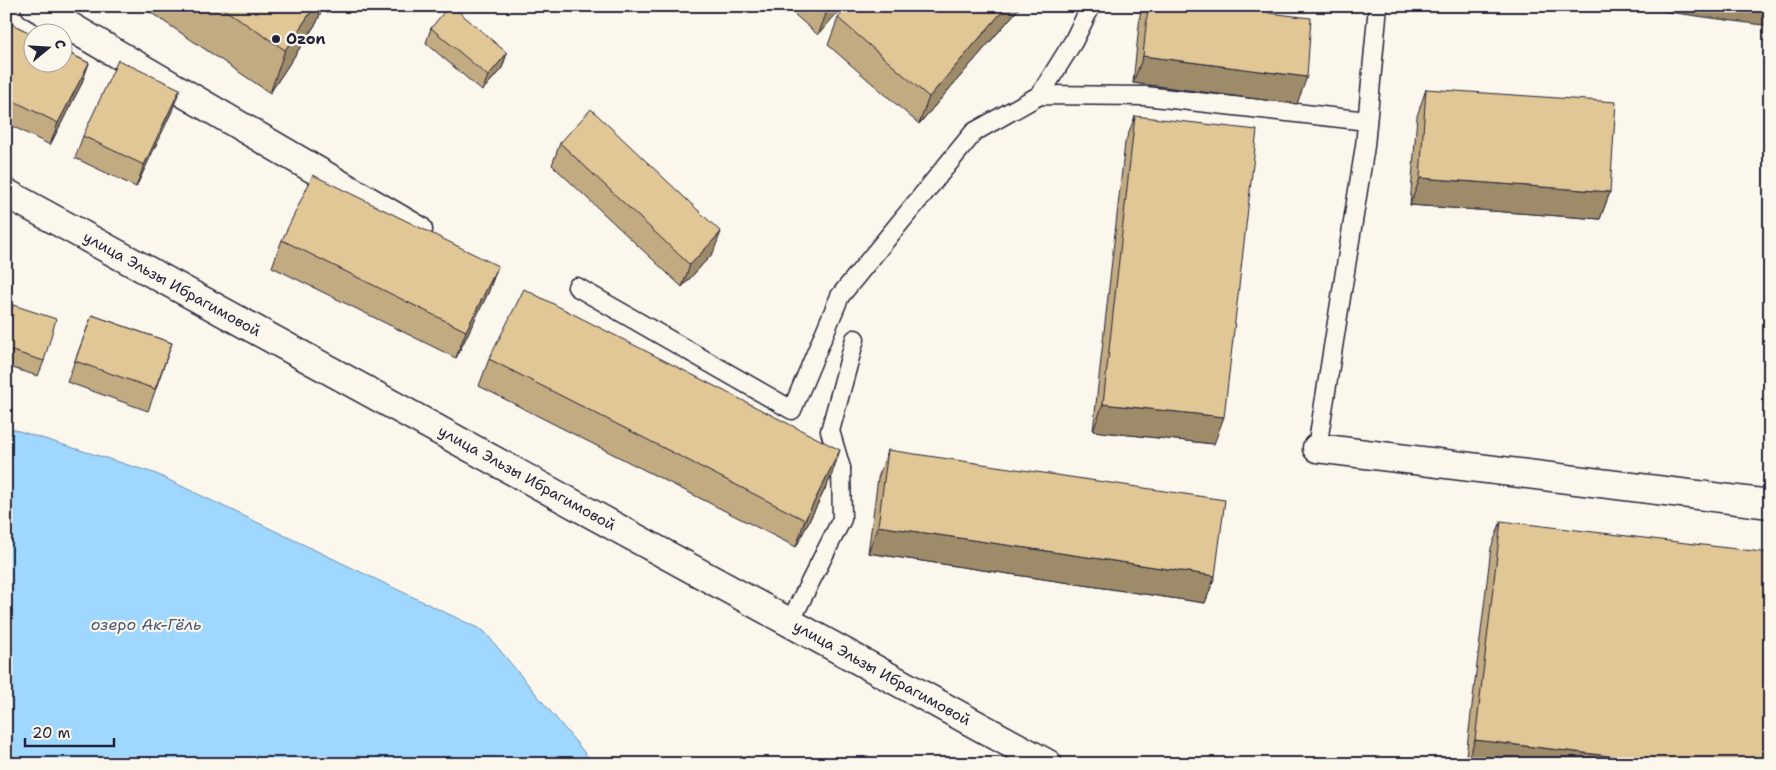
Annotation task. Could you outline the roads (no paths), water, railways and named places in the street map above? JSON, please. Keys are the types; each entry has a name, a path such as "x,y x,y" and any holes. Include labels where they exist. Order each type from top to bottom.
{"street":[{"path":"35,6 435,240"},
{"name":"улица Эльзы Ибрагимовой","path":"6,193 1048,764"},
{"path":"1317,448 1770,504"}],"lane":[{"path":"578,287 792,410 840,296 974,132 1040,95 1073,42 1090,6"},
{"path":"1317,448 1363,156 1378,6"},
{"path":"1040,95 1145,96 1367,121"},
{"path":"790,622 842,519 841,468 830,431 855,339"},
{"path":"797,445 841,468"}],"water":[{"name":"озеро Ак-Гёль","path":"6,427 154,473 484,631 594,764 6,764"}],"place":[{"name":"Ozon","path":"276,39"}]}
